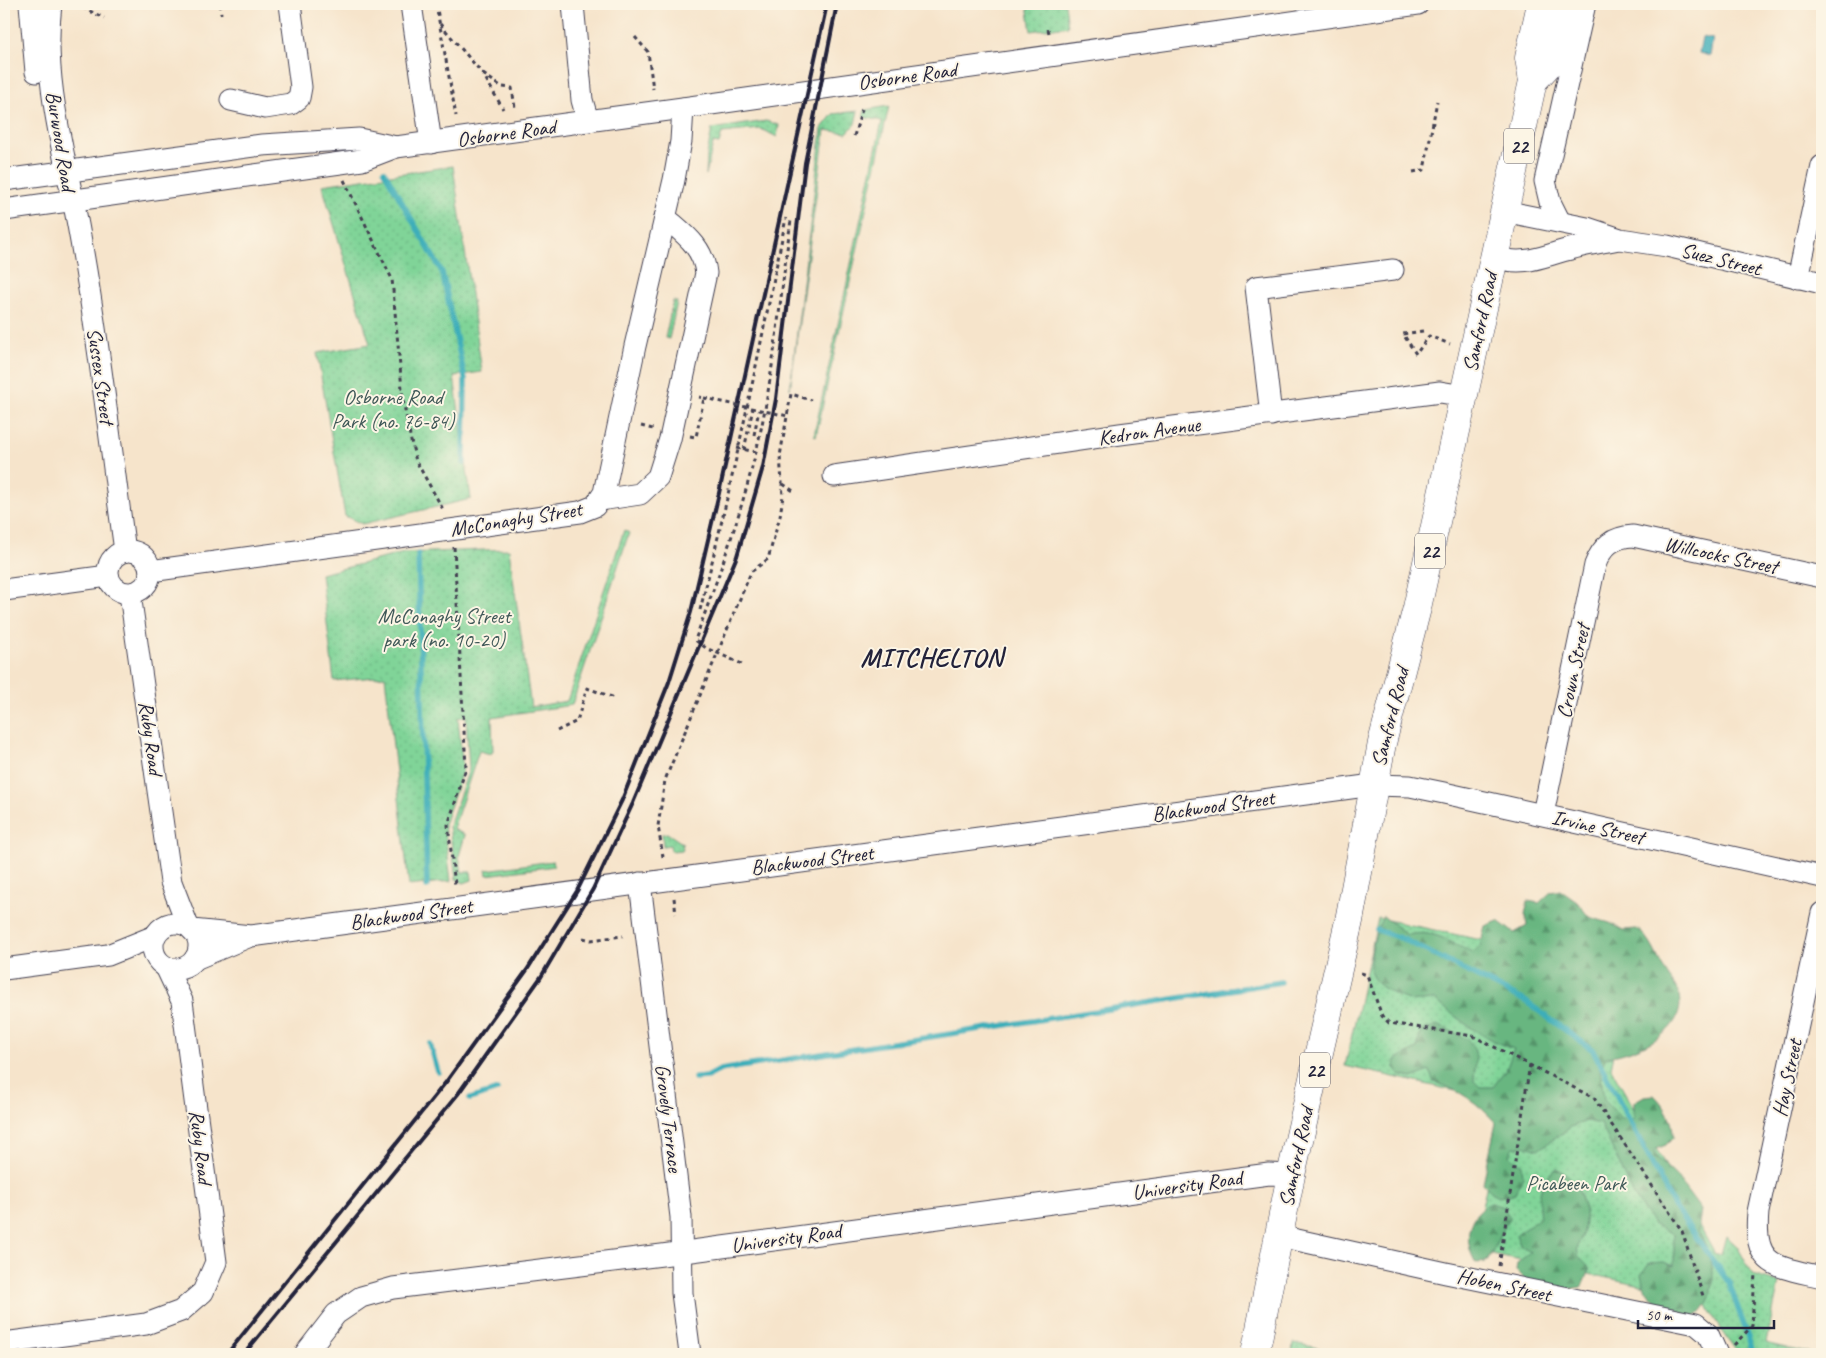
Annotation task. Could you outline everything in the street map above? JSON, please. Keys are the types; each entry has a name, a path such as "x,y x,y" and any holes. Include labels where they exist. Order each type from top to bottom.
{"main road":[{"name":"Samford Road","path":"1255,1354 1291,1175 1349,920 1373,785 1391,705 1417,608 1533,81 1529,58 1541,4"},
{"path":"1533,81 1550,63 1566,4"}],"street":[{"name":"Burwood Road","path":"30,4 44,130 72,201"},
{"name":"Burwood Road","path":"51,4 48,47 60,139 62,172"},
{"path":"231,100 265,108 292,104 299,98 301,88 290,4"},
{"path":"411,4 431,143"},
{"path":"573,4 582,100 588,121"},
{"name":"Osborne Road","path":"4,210 362,160 396,147 1418,4"},
{"path":"1560,222 1550,202 1545,181 1586,4"},
{"name":"McConaghy Street","path":"150,571 580,512 595,506 600,500 610,469 635,346 681,141 683,108"},
{"name":"Osborne Road","path":"4,180 262,145 359,139 396,147"},
{"path":"1798,278 1822,166"},
{"name":"Sussex Street","path":"72,201 93,325 125,551"},
{"name":"Suez Street","path":"1504,211 1587,228 1620,239 1668,246 1822,283"},
{"path":"600,500 633,496 646,490 658,477 670,439 706,273 702,253 696,245 665,217"},
{"name":"Suez Street","path":"1494,258 1519,263 1529,262 1573,248 1620,239"},
{"path":"1271,414 1256,287 1393,270"},
{"name":"Kedron Avenue","path":"834,476 1440,392 1464,396"},
{"name":"Willcocks Street","path":"1620,537 1633,536 1822,577"},
{"name":"Crown Street","path":"1543,814 1595,565 1601,550 1610,542 1620,537"},
{"path":"125,551 136,552 144,557 150,571 147,585 140,591 130,594 114,588 108,576 111,561 125,551"},
{"path":"4,590 108,576"},
{"name":"Ruby Road","path":"130,594 171,882 190,928"},
{"name":"Irvine Street","path":"1373,785 1410,786 1822,877"},
{"name":"Blackwood Street","path":"190,928 251,936 1373,785"},
{"name":"Ruby Road","path":"158,932 171,882"},
{"name":"Grovely Terrace","path":"640,883 681,1217 682,1293 690,1354"},
{"name":"Hay Street","path":"1822,913 1758,1212 1758,1244 1762,1255 1774,1264 1822,1277"},
{"path":"4,968 108,955 180,969 194,961 199,944 190,928 174,923 108,955"},
{"path":"158,932 153,950 163,965"},
{"name":"Blackwood Street","path":"194,961 251,936"},
{"name":"Ruby Road","path":"182,1001 194,961"},
{"name":"Ruby Road","path":"4,1344 146,1324 181,1311 203,1292 216,1262 182,1001 163,965"},
{"name":"University Road","path":"305,1354 336,1314 361,1296 393,1288 682,1252 1269,1174 1291,1175"},
{"name":"Hoben Street","path":"1278,1236 1496,1284 1696,1324 1708,1334 1721,1352"}],"path":[{"path":"76,4 104,18"},
{"path":"220,4 221,14"},
{"path":"436,4 456,116"},
{"path":"440,23 483,74 503,110"},
{"path":"635,38 648,52 653,89"},
{"path":"483,74 502,87 512,88 515,108"},
{"path":"1413,172 1424,170 1437,101"},
{"path":"854,136 863,106"},
{"path":"343,178 392,279 402,390 411,441 416,461 446,514"},
{"path":"700,610 718,541 763,336 786,218"},
{"path":"742,664 695,640 731,544 756,452 769,387 790,220"},
{"path":"1424,331 1403,334 1416,354 1429,336 1450,344"},
{"path":"663,857 658,826 665,780 751,572 768,560 780,516 782,484 780,456 792,394 811,400"},
{"path":"696,437 704,398 788,416"},
{"path":"744,450 753,408"},
{"path":"754,435 759,410"},
{"path":"737,448 756,452"},
{"path":"782,484 795,492"},
{"path":"454,544 466,768 448,825 455,885"},
{"path":"556,730 577,721 588,688 615,698"},
{"path":"673,892 676,914"},
{"path":"583,938 591,940 623,936"},
{"path":"1360,974 1367,975 1382,1016 1389,1023 1473,1036 1594,1098 1682,1231 1704,1298"},
{"path":"1496,1284 1530,1064"},
{"path":"1721,1352 1752,1326 1755,1273"}],"green space":[{"path":"1027,4 1065,4 1068,26 1031,31"},
{"path":"889,106 816,436 814,435 882,121 863,117 865,110"},
{"path":"858,111 855,124 847,133 825,130 790,389 822,128 833,114"},
{"path":"766,121 779,125 777,137 761,129 722,133 719,144 713,143 706,175 707,154 712,129"},
{"name":"Osborne Road Park (no. 76-84)","path":"453,166 482,372 454,376 471,499 362,524 345,516 317,353 370,344 322,185"},
{"path":"673,301 677,302 669,339 665,338"},
{"name":"McConaghy Street park (no. 10-20)","path":"624,530 629,533 572,705 492,717 493,751 491,754 479,751 453,829 465,835 459,856 462,872 471,872 472,880 464,883 456,879 449,826 469,769 466,716 458,718 463,769 444,825 451,881 409,886 385,676 334,681 321,574 404,553 509,549 531,707 567,701"},
{"path":"667,833 682,843 683,850 671,851 670,845 663,846 662,834"},
{"path":"553,861 555,866 487,875 486,870"},
{"path":"1560,890 1577,902 1589,917 1610,923 1623,930 1637,929 1642,933 1650,943 1678,992 1680,1006 1676,1018 1669,1029 1645,1045 1618,1055 1606,1057 1600,1070 1604,1100 1621,1118 1634,1119 1634,1102 1644,1096 1654,1095 1666,1109 1671,1120 1673,1138 1666,1145 1653,1150 1657,1158 1675,1175 1701,1210 1698,1231 1708,1252 1713,1275 1710,1298 1695,1317 1677,1312 1660,1304 1653,1299 1643,1284 1641,1274 1649,1263 1664,1262 1674,1266 1674,1234 1653,1224 1634,1196 1601,1124 1586,1121 1571,1127 1538,1150 1523,1145 1512,1148 1510,1156 1522,1165 1523,1176 1515,1193 1505,1196 1497,1195 1483,1183 1496,1123 1468,1098 1434,1082 1429,1071 1412,1078 1399,1075 1395,1068 1395,1060 1417,1049 1421,1031 1437,1025 1460,1035 1470,1042 1476,1059 1474,1081 1480,1087 1493,1087 1506,1070 1514,1049 1482,1035 1435,1000 1411,1001 1392,993 1376,982 1371,973 1370,960 1383,916 1407,935 1435,935 1473,952 1480,947 1485,926 1498,921 1514,933 1527,926 1525,914 1528,901 1539,903 1551,892"},
{"name":"Picabeen Park","path":"1378,918 1486,941 1630,977 1611,1068 1715,1254 1721,1254 1726,1236 1737,1246 1753,1275 1779,1283 1766,1343 1813,1354 1738,1354 1715,1320 1704,1298 1473,1250 1504,1102 1345,1066"},
{"path":"1556,1169 1565,1173 1572,1180 1581,1197 1584,1208 1585,1219 1578,1245 1578,1254 1590,1269 1581,1287 1568,1289 1524,1279 1516,1271 1517,1263 1531,1252 1521,1247 1516,1235 1540,1217 1539,1204 1543,1184 1546,1178"},
{"path":"1491,1203 1503,1207 1510,1217 1486,1262 1476,1263 1469,1246 1469,1229 1476,1214"},
{"path":"1293,1343 1350,1354 1292,1354"}],"water":[{"path":"1702,37 1713,39 1710,56 1699,53"}],"waterway":[{"path":"384,171 442,272 465,379 464,463"},
{"path":"418,554 427,886"},
{"path":"1377,930 1403,939 1525,1001 1593,1050 1674,1206 1729,1283 1754,1354"},
{"path":"695,1078 707,1077 720,1070 1281,982"},
{"path":"430,1044 438,1072"},
{"path":"470,1099 497,1090"}],"railway":[{"path":"227,1354 446,1082 527,970 577,891 622,800 669,682 691,612 827,4"},
{"path":"244,1354 458,1094 541,977 593,889 633,803 737,556 763,467 776,399 805,163 837,4"}],"district":[{"name":"MITCHELTON","path":"932,657"}]}
